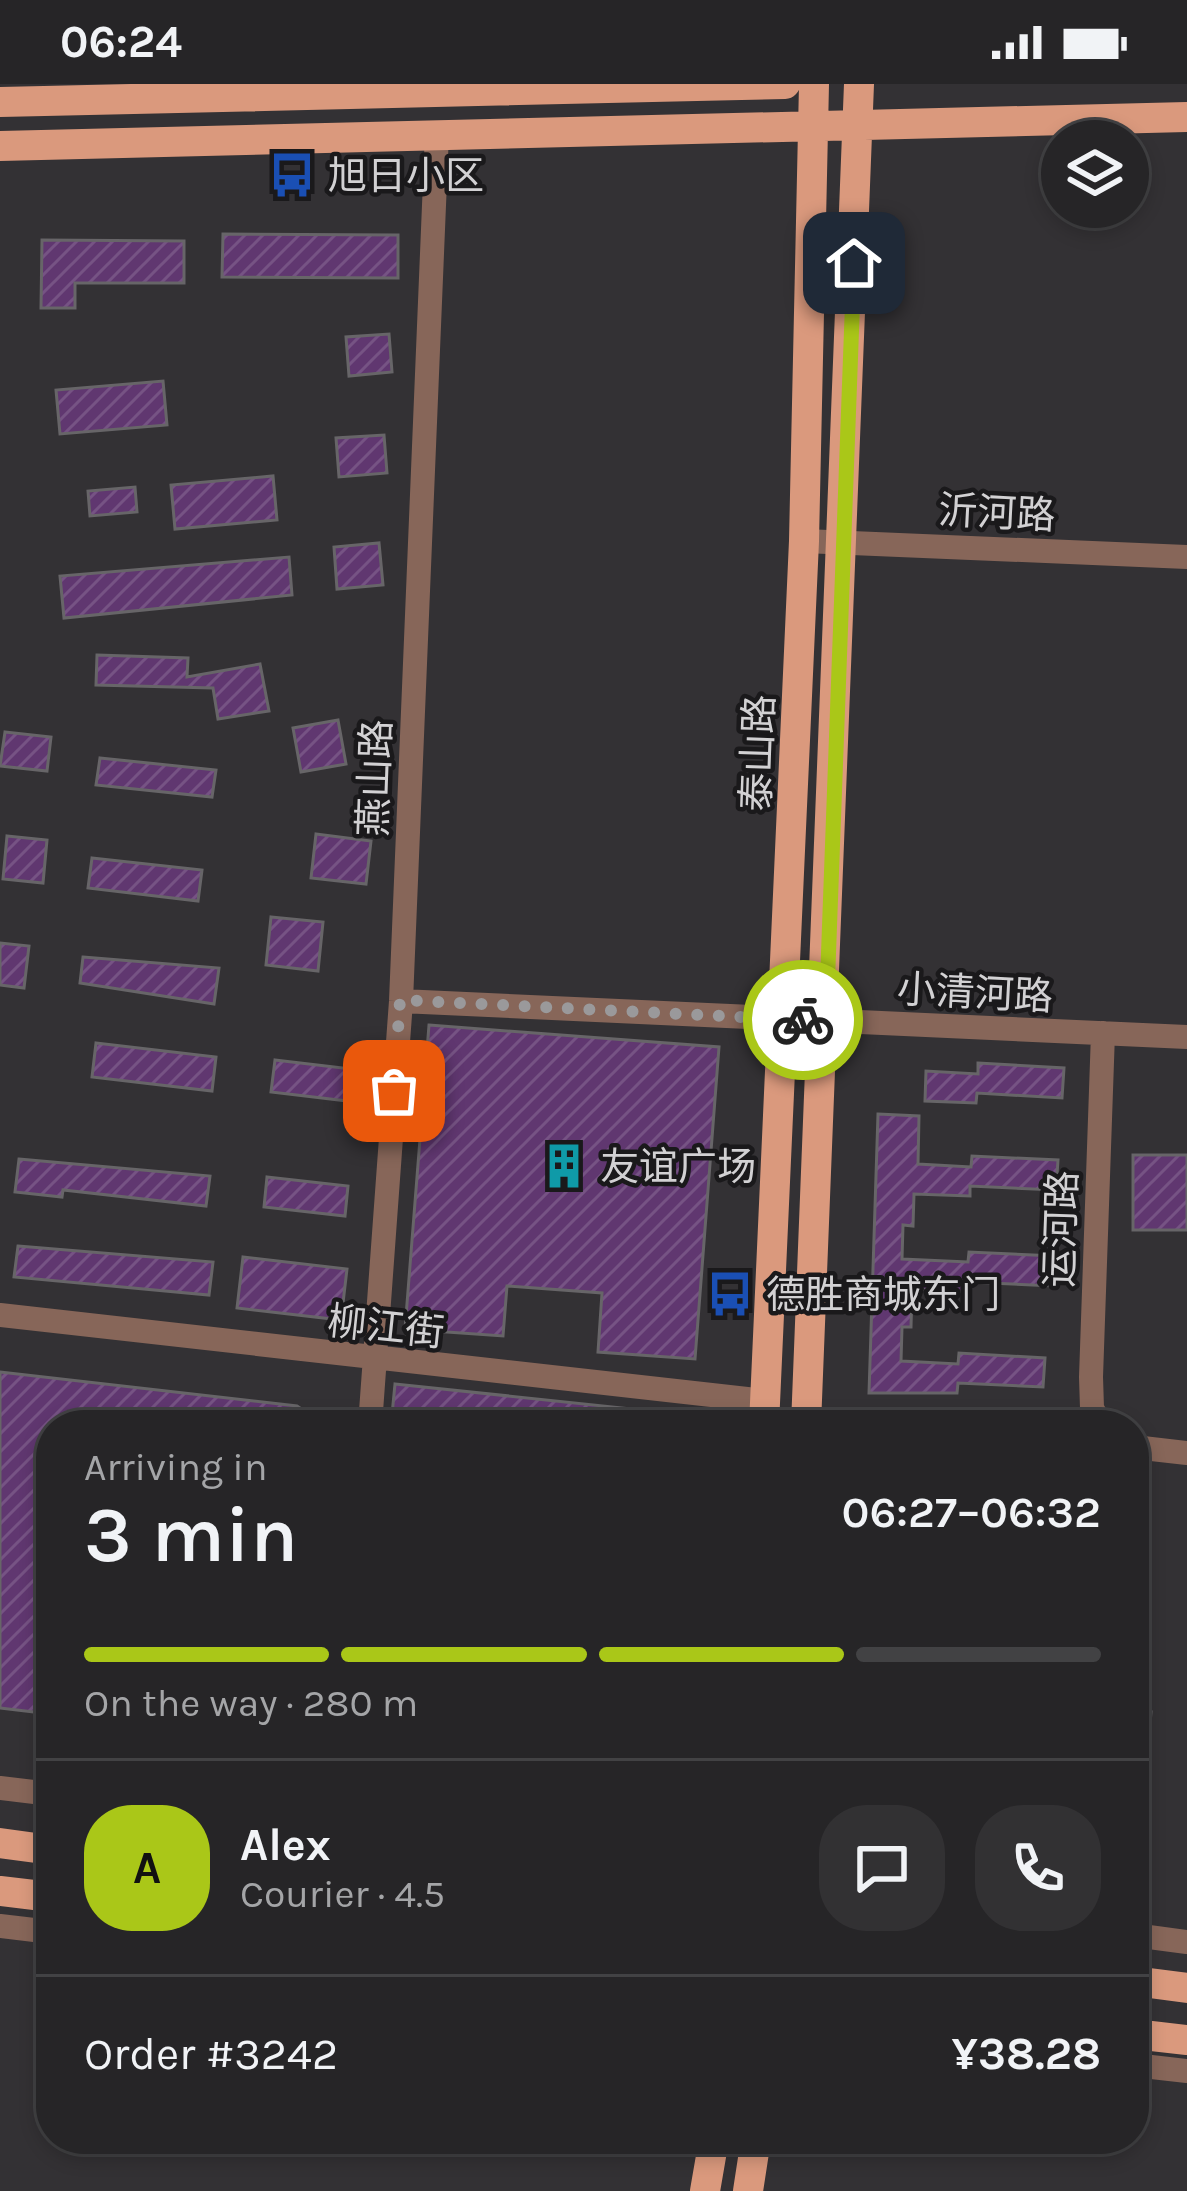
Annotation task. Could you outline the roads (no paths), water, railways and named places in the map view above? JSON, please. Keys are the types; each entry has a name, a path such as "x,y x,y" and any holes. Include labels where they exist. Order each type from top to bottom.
{"main road":[{"path":"0,102 785,84"},
{"name":"泰山路","path":"764,1410 786,1019 804,541 814,84"},
{"name":"泰山路","path":"807,1410 826,1021 859,84"},
{"path":"0,146 1187,117"},
{"path":"0,1844 36,1848"},
{"path":"0,1891 36,1895"},
{"path":"1149,1983 1187,1988"},
{"path":"1149,2035 1187,2040"},
{"path":"705,2191 711,2154"},
{"path":"748,2191 754,2154"}],"street":[{"name":"燕山路","path":"371,1410 400,1000 437,133"},
{"name":"沂河路","path":"804,541 1187,557"},
{"name":"小清河路","path":"400,1000 1187,1037"},
{"name":"运河路","path":"1093,1410 1103,1034"},
{"name":"柳江街","path":"0,1315 741,1410"},
{"path":"1149,1449 1187,1453"},
{"path":"0,1788 36,1792"},
{"path":"0,1926 36,1930"},
{"path":"1149,1937 1187,1942"},
{"path":"1149,2067 1187,2071"}],"place":[{"name":"旭日小区","path":"292,175"},
{"name":"友谊广场","path":"564,1166"},
{"name":"德胜商城东门","path":"730,1294"}]}
